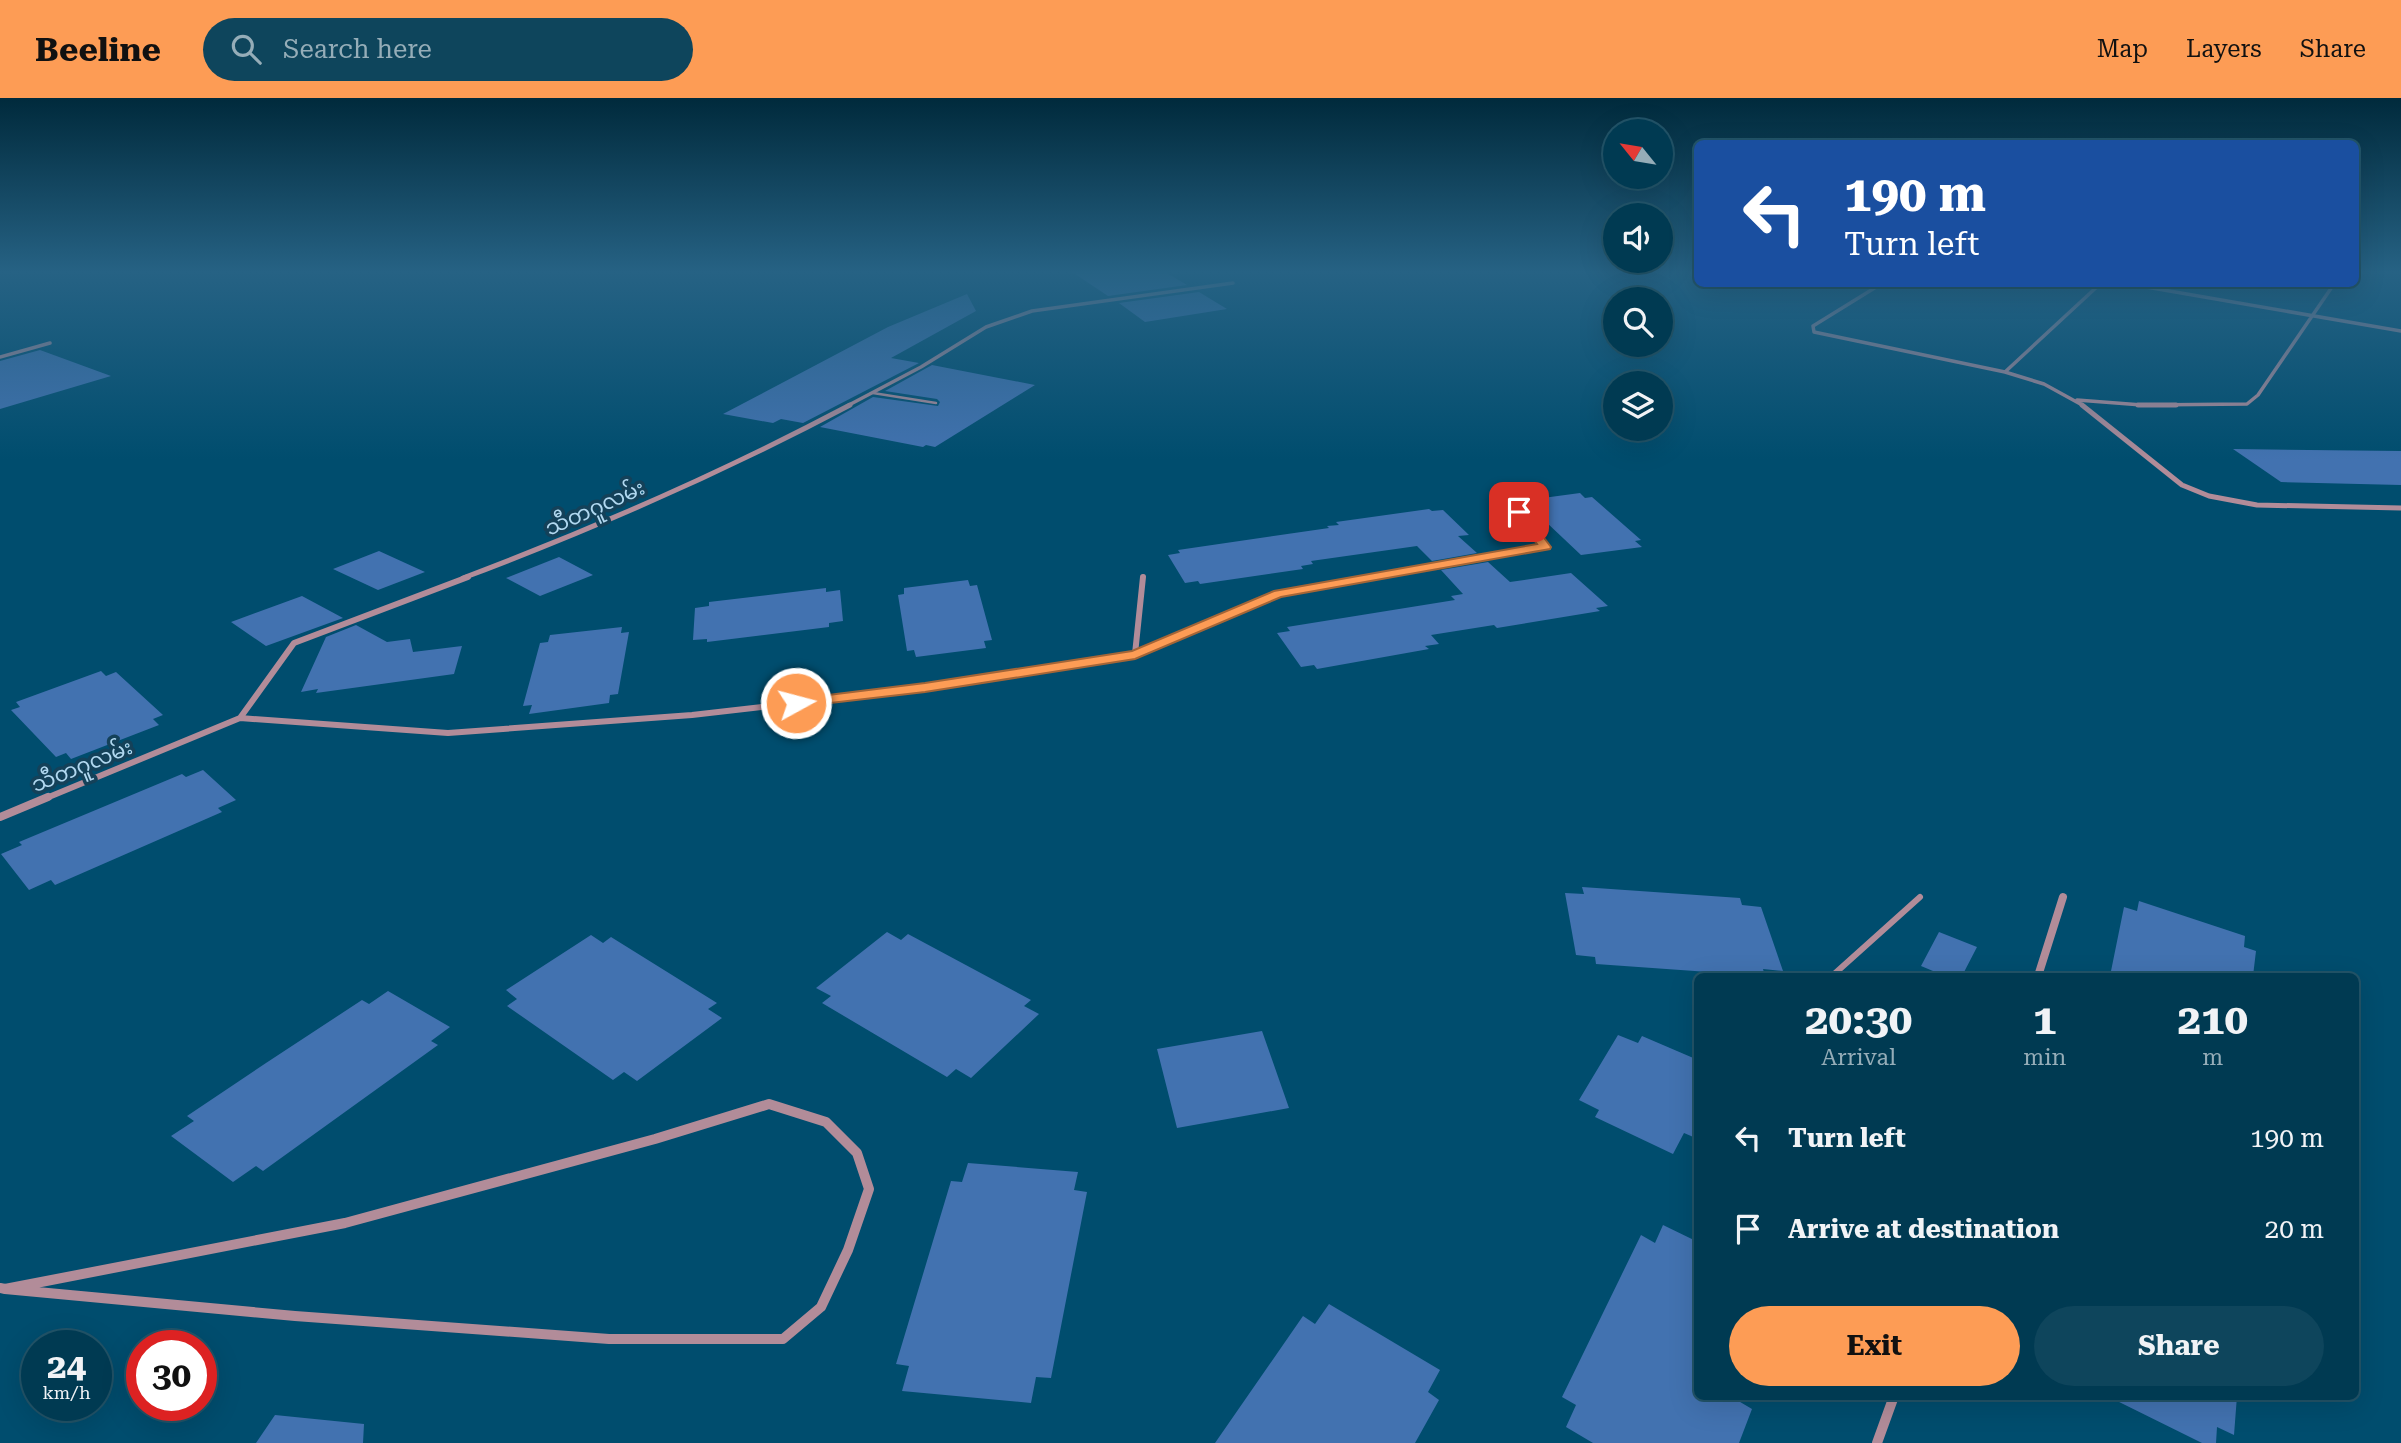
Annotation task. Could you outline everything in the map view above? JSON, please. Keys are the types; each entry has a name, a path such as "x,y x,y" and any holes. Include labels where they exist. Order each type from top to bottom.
{"street":[{"name":"သီတဂူလမ်း","path":"0,817 240,719 294,643 577,535 774,445 873,393 973,335"},
{"path":"1827,335 2005,372 2044,384 2076,400 2182,485 2209,496 2257,505 2401,508"},
{"path":"2005,372 2045,335"},
{"path":"2076,400 2142,405 2247,404 2258,395 2297,335"},
{"path":"0,357 50,343"},
{"path":"240,719 448,733 692,715 925,688 1135,654 1278,594 1545,547 1506,495"},
{"path":"1135,654 1143,576"},
{"path":"2039,973 2063,897"},
{"path":"769,1104 827,1122 857,1153 869,1189 848,1250 821,1307 783,1339 609,1339 295,1316 1,1288 345,1223 655,1139 769,1104"},
{"path":"1877,1443 1893,1400"}],"lane":[{"path":"873,393 936,403"},
{"path":"1835,973 1920,897"}],"building":[{"path":"873,335 933,335 891,358 919,363 803,423 781,419 773,423 723,414"},
{"path":"40,350 111,376 0,409 0,361"},
{"path":"932,365 1035,385 935,447 820,427 873,397 938,406 940,402 937,399 885,391"},
{"path":"2233,449 2401,451 2401,485 2281,482"},
{"path":"1580,493 1585,498 1592,497 1641,540 1635,541 1642,547 1581,555 1528,505 1533,505 1528,500"},
{"path":"1429,509 1443,510 1469,535 1458,536 1477,553 1432,561 1417,546 1311,561 1313,564 1301,566 1303,569 1200,584 1198,581 1185,583 1168,555 1180,553 1178,550 1329,528 1327,526 1339,525 1336,522"},
{"path":"379,551 425,572 378,590 333,569"},
{"path":"559,557 593,575 540,596 506,578"},
{"path":"1488,562 1510,582 1571,573 1608,606 1596,608 1600,611 1497,628 1494,625 1431,635 1439,644 1425,646 1429,649 1317,669 1314,665 1301,667 1277,633 1290,631 1287,627 1455,600 1451,596 1463,594 1441,570"},
{"path":"968,580 970,586 977,585 992,640 984,641 986,648 916,657 914,650 907,651 898,595 904,594 904,588"},
{"path":"826,588 826,592 840,590 843,621 829,623 829,627 707,642 707,639 693,640 695,608 709,606 709,602"},
{"path":"302,596 343,618 266,646 231,622"},
{"path":"356,625 387,642 410,639 413,652 462,646 454,674 316,693 318,689 301,692 326,637"},
{"path":"622,627 621,633 629,632 618,694 610,695 609,703 529,714 532,705 523,706 540,643 548,642 550,635"},
{"path":"101,671 106,676 116,672 163,715 153,719 159,725 71,759 66,753 56,757 11,710 20,707 16,702"},
{"path":"203,770 236,800 218,808 222,812 55,885 51,880 29,890 1,854 22,845 19,842 182,774 186,777"},
{"path":"1582,887 1740,898 1742,905 1761,907 1783,971 1763,969 1764,973 1723,973 1596,964 1595,957 1576,955 1565,893 1584,894"},
{"path":"2139,901 2245,936 2244,947 2256,951 2253,973 2111,973 2124,907 2137,911"},
{"path":"887,932 901,940 908,934 1031,1000 1024,1006 1039,1014 971,1078 956,1069 947,1077 822,1003 831,996 816,988"},
{"path":"1939,932 1977,947 1964,973 1938,973 1921,966"},
{"path":"591,935 603,943 611,937 717,1003 708,1009 722,1018 637,1081 624,1072 613,1080 507,1006 517,999 506,990"},
{"path":"388,991 450,1027 431,1041 438,1045 263,1171 256,1166 233,1182 171,1136 194,1121 187,1116 266,1063 362,1000 369,1004"},
{"path":"1262,1031 1289,1108 1177,1128 1157,1049"},
{"path":"1618,1035 1638,1043 1642,1036 1694,1058 1694,1137 1684,1133 1673,1154 1595,1117 1599,1110 1579,1100"},
{"path":"968,1163 1078,1172 1074,1190 1087,1192 1051,1378 1036,1377 1031,1403 902,1391 909,1366 896,1364 951,1181 962,1182"},
{"path":"1663,1225 1694,1240 1694,1400 1737,1400 1752,1409 1739,1443 1593,1443 1566,1427 1576,1405 1562,1397 1641,1235 1655,1243"},
{"path":"1329,1304 1440,1370 1428,1392 1439,1400 1415,1443 1215,1443 1303,1316 1315,1324"},
{"path":"2115,1400 2237,1400 2234,1435 2217,1427 2216,1443 2202,1443"},
{"path":"275,1415 364,1424 363,1443 256,1443"}],"route":[{"path":"796,703 925,688 1135,654 1278,594 1545,547 1519,512"}]}
